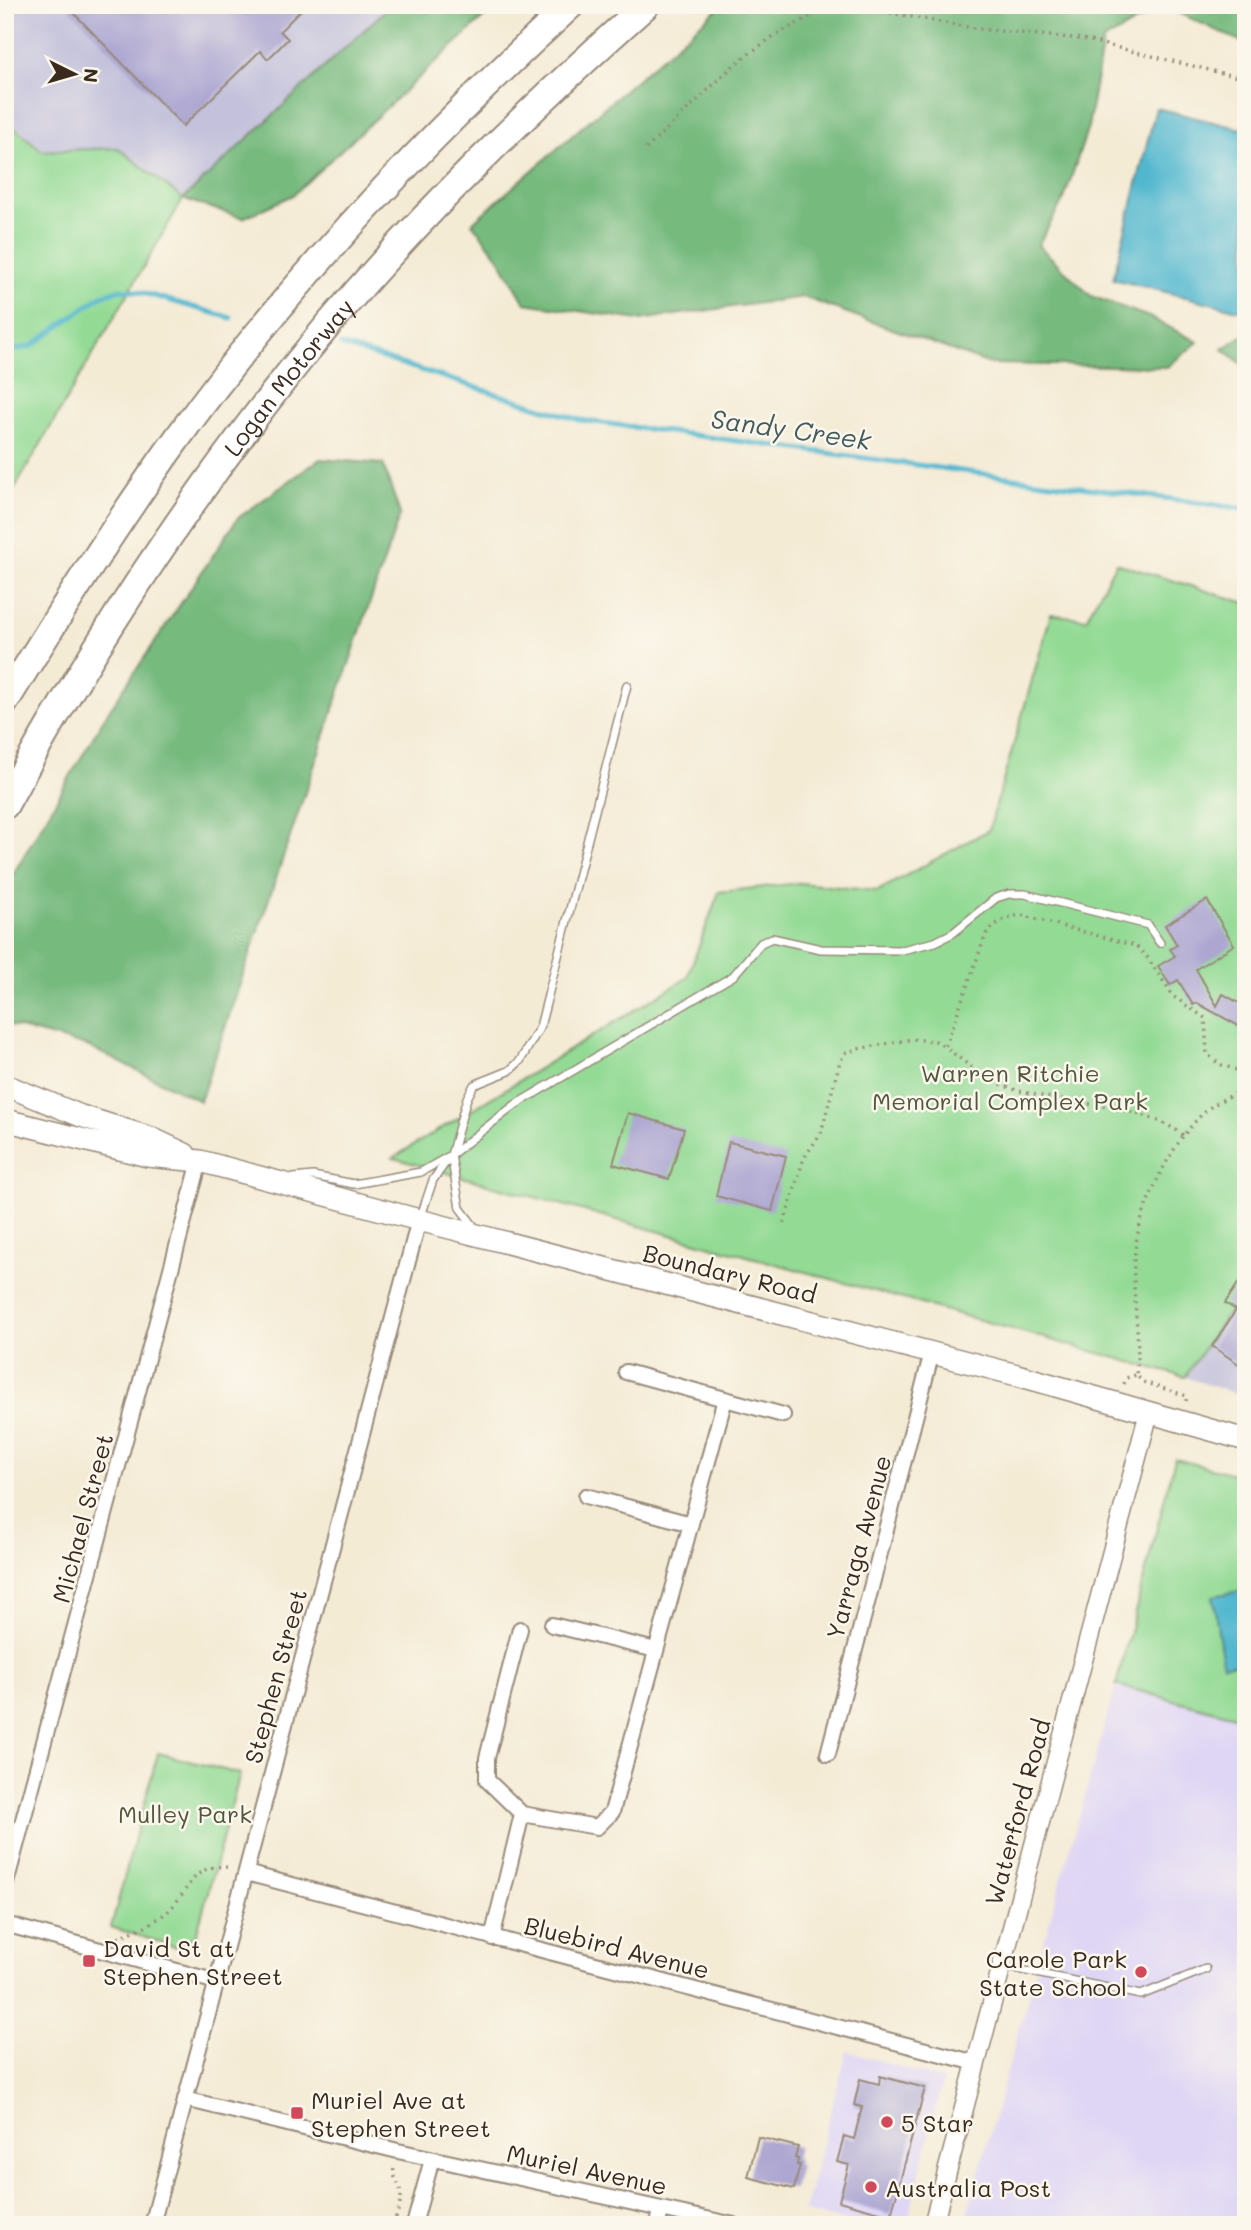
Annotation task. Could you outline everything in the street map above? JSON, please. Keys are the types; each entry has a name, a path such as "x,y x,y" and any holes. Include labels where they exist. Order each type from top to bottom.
{"highway":[{"name":"Logan Motorway","path":"5,702 136,497 274,314 398,173 516,55 571,5"},
{"name":"Logan Motorway","path":"5,805 83,668 134,588 196,497 290,372 424,218 577,66 646,5"}],"main road":[{"name":"Boundary Road","path":"5,1085 101,1123 151,1138 200,1161"},
{"name":"Boundary Road","path":"5,1120 148,1156 200,1161 932,1352 1246,1440"}],"street":[{"name":"Michael Street","path":"5,1887 200,1161"},
{"name":"Stephen Street","path":"152,2225 419,1220"},
{"name":"Yarraga Avenue","path":"828,1754 932,1352"},
{"path":"626,1371 783,1415"},
{"path":"520,1629 487,1758 487,1780 522,1814 597,1827 612,1812 725,1399"},
{"name":"Waterford Road","path":"933,2225 1149,1412"},
{"path":"586,1496 691,1524"},
{"path":"552,1625 656,1650"},
{"path":"492,1938 522,1814"},
{"name":"Bluebird Avenue","path":"246,1873 976,2063"},
{"path":"5,1924 216,1982"},
{"name":"Muriel Avenue","path":"185,2099 432,2159 734,2225"},
{"path":"414,2225 432,2159"},
{"path":"658,2225 661,2209"}],"lane":[{"path":"419,1220 433,1180 451,1155 467,1098 474,1085 509,1072 520,1061 540,1027 627,685"},
{"path":"272,1180 313,1176 354,1184 389,1180 421,1172 451,1155 514,1105 733,976 761,943 772,938 821,949 902,950 935,942 953,933 996,898 1009,894 1025,894 1148,925 1160,943"},
{"path":"451,1155 460,1208 481,1236"},
{"path":"1002,1966 1141,1995 1206,1969"}],"path":[{"path":"5,14 19,5"},
{"path":"646,149 736,64 775,35 825,9 874,10 979,29 1082,39 1246,79"},
{"path":"945,1047 986,934 1002,920 1021,915 1136,946 1147,957 1174,997 1205,1018 1207,1054 1212,1060 1246,1073"},
{"path":"784,1223 804,1158 821,1133 840,1061 846,1053 869,1046 912,1039 935,1041 977,1073 1013,1089 1067,1102 1124,1110 1183,1135"},
{"path":"1136,1375 1139,1355 1135,1251 1139,1228 1158,1177 1183,1135 1213,1105 1246,1088"},
{"path":"1124,1384 1126,1378 1136,1375"},
{"path":"1136,1375 1143,1382 1187,1396 1186,1401"},
{"path":"109,1952 112,1940 137,1931 169,1911 192,1878 209,1869 223,1866 246,1873"},
{"path":"394,2225 401,2198 393,2172 398,2151"}],"shaded area":[{"path":"5,5 391,5 183,199 118,148 42,151 5,115"},
{"path":"1246,1285 1246,1397 1185,1377"},
{"name":"Carole Park State School","path":"1116,1685 1246,1719 1246,2225 964,2225"},
{"path":"847,2051 943,2080 907,2225 866,2225 804,2212"}],"green space":[{"path":"391,5 497,5 293,195 243,218 183,199"},
{"path":"722,5 1246,5 1246,44 1164,6 1103,41 1088,127 1064,199 1038,245 1091,296 1149,317 1198,342 1167,367 990,364 803,297 639,320 525,303 499,258 472,223"},
{"path":"5,119 42,151 118,148 183,199 11,495 5,493"},
{"path":"1242,336 1246,337 1246,367 1223,349"},
{"path":"320,459 383,464 400,514 200,1101 87,1046 5,1024 5,888 106,715 238,518"},
{"name":"Warren Ritchie Memorial Complex Park","path":"1116,563 1246,603 1246,1285 1185,1377 393,1158 687,978 719,892 800,883 878,891 989,830 1051,614 1086,619"},
{"path":"1175,1459 1246,1477 1246,1719 1116,1685"},
{"name":"Mulley Park","path":"158,1753 240,1774 196,1936 175,1947 111,1927"}],"water":[{"path":"1156,108 1246,130 1246,312 1113,279"},
{"path":"1246,1590 1246,1662 1223,1665 1213,1596"}],"building":[{"path":"66,5 306,5 280,31 288,39 268,59 260,51 183,126"},
{"path":"1207,900 1234,945 1196,969 1217,1006 1223,994 1246,1007 1246,1030 1197,1003 1193,1005 1178,980 1170,985 1158,966 1175,956 1170,949 1177,945 1165,925"},
{"path":"628,1113 684,1129 669,1179 613,1164"},
{"path":"729,1142 786,1156 772,1211 716,1196"},
{"path":"1246,1272 1246,1369 1212,1346 1236,1310 1225,1303"},
{"name":"5 Star","path":"880,2076 925,2088 891,2215 839,2201 849,2165 837,2162 844,2136 854,2139 862,2107 854,2105 860,2079 879,2084"},
{"path":"758,2137 798,2147 795,2158 798,2159 797,2165 800,2165 794,2189 748,2177"}],"waterway":[{"name":"Sandy Creek","path":"5,352 32,346 101,296 120,289 140,292 231,318"},
{"name":"Sandy Creek","path":"341,345 580,420 1246,509"}],"place":[{"name":"David St at Stephen Street","path":"89,1961"},
{"name":"Carole Park State School","path":"1141,1972"},
{"name":"Muriel Ave at Stephen Street","path":"297,2113"},
{"name":"5 Star","path":"887,2122"},
{"name":"Australia Post","path":"871,2187"}]}
